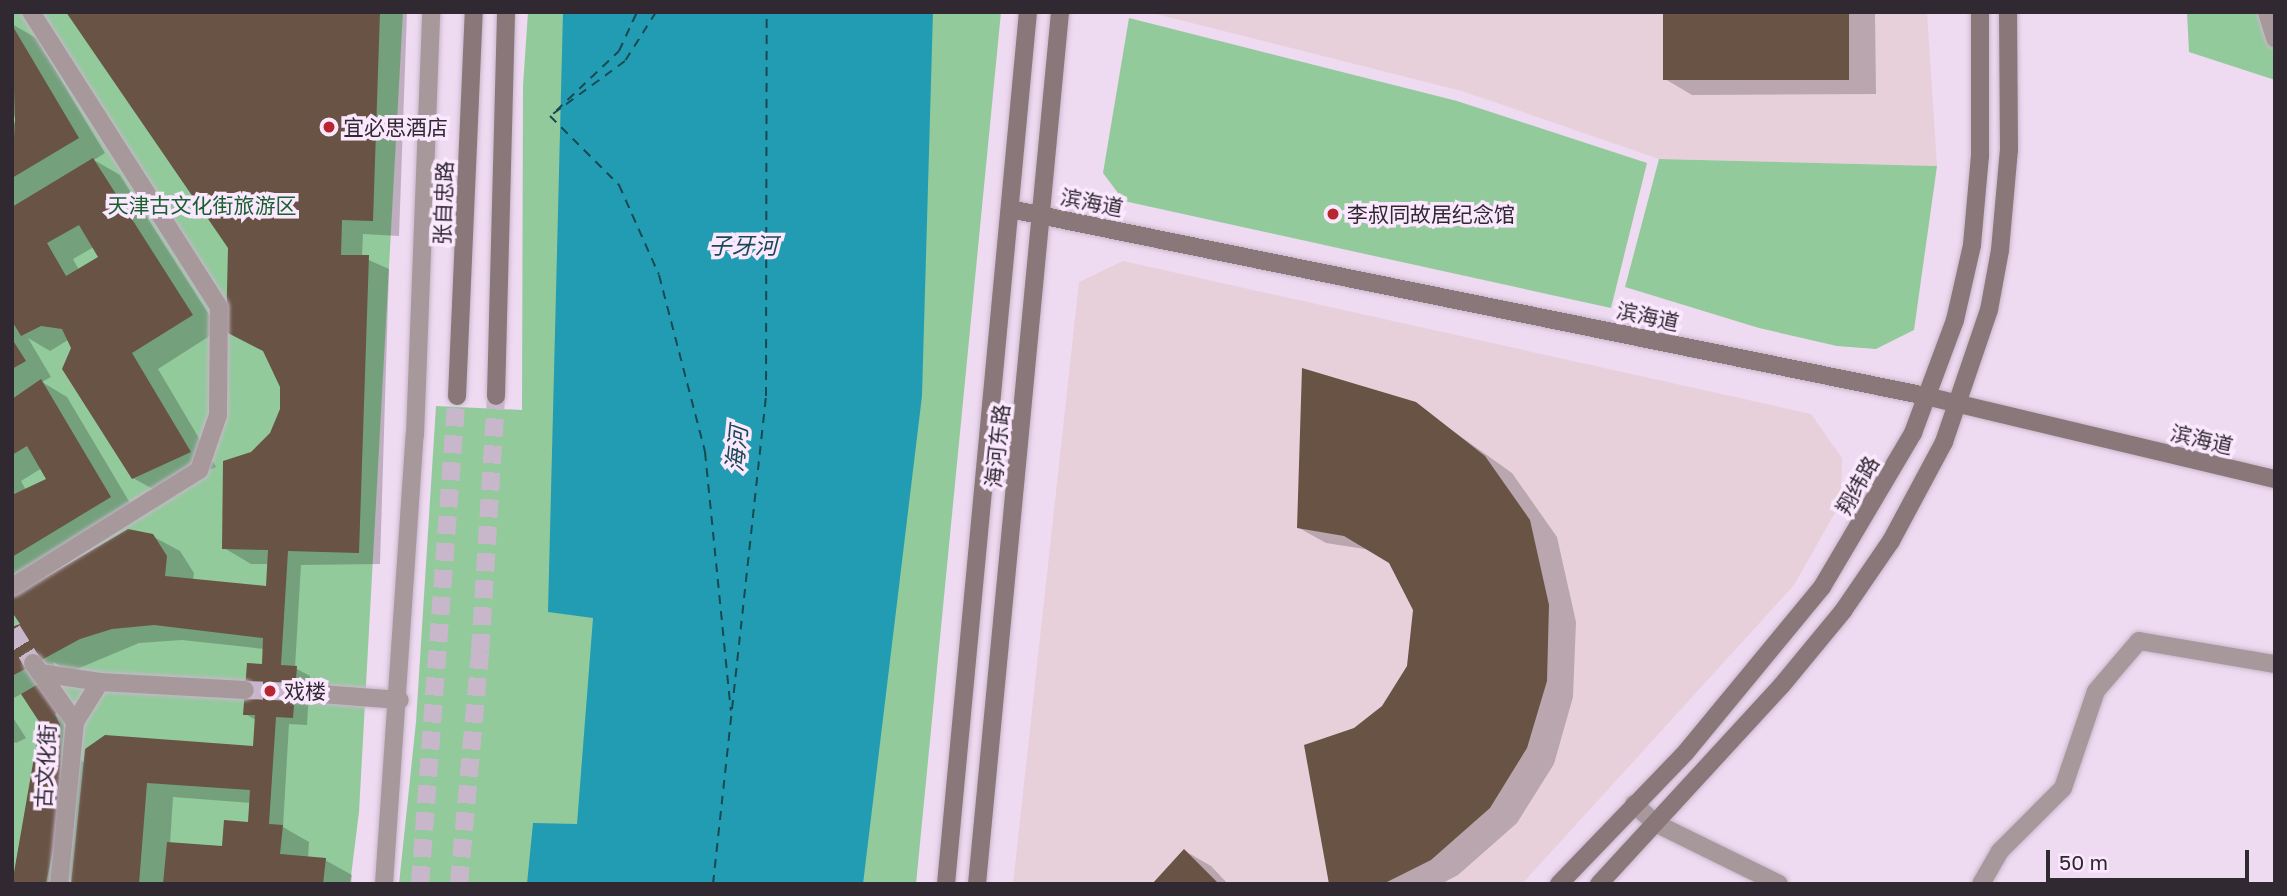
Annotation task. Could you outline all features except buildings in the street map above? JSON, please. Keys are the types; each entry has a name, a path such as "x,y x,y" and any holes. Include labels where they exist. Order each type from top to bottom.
{"street":[{"path":"12,587 199,470 218,415 219,307 31,12"},
{"path":"384,884 400,700 415,435 430,12"},
{"name":"张自忠路","path":"457,397 474,12"},
{"path":"496,396 506,12"},
{"name":"海河东路","path":"946,884 1028,12"},
{"name":"海河东路","path":"977,884 1044,216 1060,12"},
{"name":"翔纬路","path":"1559,884 1686,752 1822,587 1913,433 1955,320 1972,245 1980,156 1980,12"},
{"path":"1599,884 1782,685 1843,611 1898,529 1944,442 1989,310 2000,250 2009,150 2008,12"},
{"path":"2267,12 2275,38"},
{"name":"滨海道","path":"1010,209 1926,397 2275,479"},
{"path":"1981,884 2000,851 2063,788 2095,691 2138,641 2275,664"},
{"name":"古文化街","path":"59,884 75,722 37,668 100,682"},
{"path":"75,722 100,682 245,690"},
{"path":"295,692 400,700"},
{"path":"1634,804 1655,823 1779,884"}],"shaded area":[{"path":"1148,12 1927,12 1937,166 1659,159 1462,91"},
{"path":"1123,261 1811,414 1842,458 1841,502 1794,585 1522,884 1013,884 1079,282"}],"green space":[{"name":"天津古文化街旅游区","path":"12,12 403,12 359,812 350,884 12,884"},
{"name":"子牙河","path":"528,12 1001,12 916,884 399,884 416,722 436,406 522,410 523,86"},
{"path":"2187,12 2275,12 2275,80 2189,52"},
{"name":"李叔同故居纪念馆","path":"1129,18 1457,101 1647,163 1611,308 1124,201 1103,173"},
{"path":"1659,159 1937,166 1914,330 1876,349 1837,346 1759,328 1625,287"}],"water":[{"name":"子牙河","path":"563,12 933,12 922,396 863,884 527,884 533,823 577,824 593,618 548,612"}],"ferry route":[{"path":"556,111 619,51 637,12"},
{"path":"656,12 625,61 550,116 619,185 659,275 705,452 731,711"},
{"path":"713,884 766,396 767,12"}],"tunnel":[{"path":"420,884 457,396"},
{"path":"459,884 480,652 496,396"},
{"path":"12,630 33,663"},
{"path":"245,690 295,692"}],"place":[{"name":"宜必思酒店","path":"329,127"},
{"name":"李叔同故居纪念馆","path":"1333,214"},
{"name":"戏楼","path":"270,691"}],"water label":[{"name":"海河","path":"736,449"}]}
